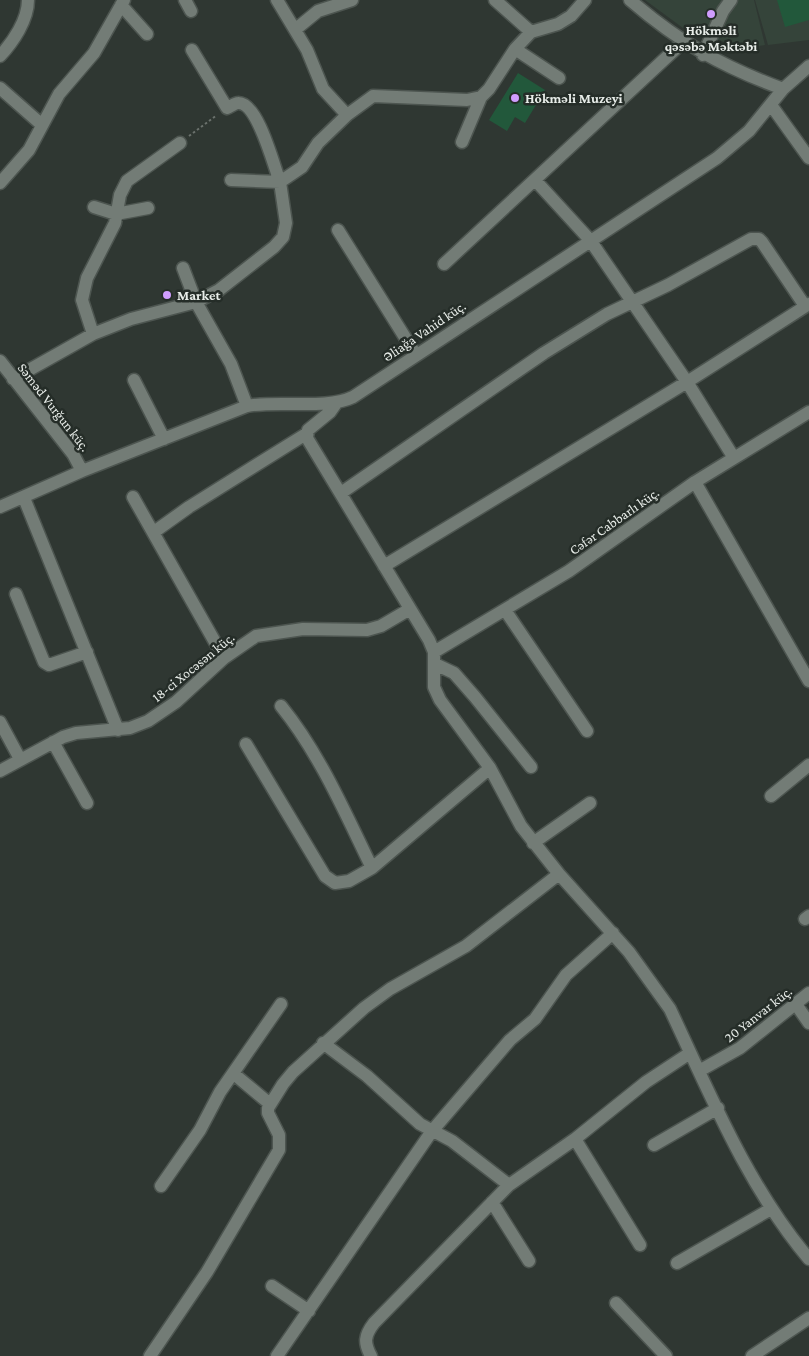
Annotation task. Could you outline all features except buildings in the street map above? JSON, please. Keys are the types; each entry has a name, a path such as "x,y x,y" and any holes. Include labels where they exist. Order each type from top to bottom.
{"street":[{"path":"0,56 15,37 28,7 28,0"},
{"path":"277,0 296,29 323,89 347,115"},
{"path":"296,29 318,11 352,0"},
{"path":"496,0 532,32"},
{"path":"231,180 280,182 302,167 318,143 365,100 381,95 467,100 480,97 490,89 515,49 532,32 558,24 571,16 586,0"},
{"path":"630,0 683,42 704,55 743,74 783,89"},
{"path":"704,55 723,11 731,0"},
{"path":"0,182 29,150 68,82 94,53 123,3 146,34"},
{"path":"444,264 683,42"},
{"path":"515,49 559,78"},
{"path":"13,379 93,334 131,319 196,302 219,290 274,247 283,237 286,223 280,182 263,131 244,105 238,103 227,108 192,50"},
{"name":"Əliağa Vahid küç.","path":"0,507 82,471 247,406 272,402 337,402 361,392 717,158 749,131 783,89 809,66"},
{"path":"0,88 42,125"},
{"path":"462,142 480,97"},
{"path":"771,105 809,158"},
{"path":"93,334 82,300 87,278 115,223 120,195 127,182 180,142"},
{"path":"535,180 590,240 687,382 734,458"},
{"path":"94,207 116,214 148,208"},
{"path":"338,230 416,355"},
{"path":"340,493 544,353 607,314 751,239 759,239 807,305 687,382 384,566"},
{"path":"183,268 196,302 231,364 247,406"},
{"name":"Səməd Vurğun küç.","path":"0,361 73,454 82,471"},
{"path":"134,380 164,439"},
{"path":"154,532 188,507 306,434 310,427 330,412 337,402"},
{"name":"Cəfər Cabbarlı küç.","path":"435,658 505,610 577,565 695,482 809,412"},
{"path":"306,434 410,609 435,658 454,673 476,697 531,768"},
{"path":"695,482 809,681"},
{"path":"133,497 224,658"},
{"path":"24,498 118,730"},
{"path":"16,594 44,662 49,665 87,652"},
{"name":"18-ci Xocəsən küç.","path":"0,771 53,742 76,733 130,728 166,710 224,658 256,636 303,629 368,630 381,626 410,609"},
{"path":"505,610 587,731"},
{"path":"435,658 434,686 440,700 490,768 533,843 613,933 658,990 670,1009 699,1071 771,1209 809,1259"},
{"path":"281,706 292,719 336,792 372,868"},
{"path":"0,722 20,759"},
{"path":"53,742 87,803"},
{"path":"246,744 325,876 335,884 349,880 372,868 490,768"},
{"path":"771,796 809,765"},
{"path":"533,843 590,803"},
{"path":"150,1356 212,1264 279,1150 280,1135 268,1113 270,1104 283,1084 323,1044 364,1008 390,989 466,946 559,874"},
{"path":"277,1356 432,1131 510,1040 535,1020 566,975 613,933"},
{"name":"20 Yanvar küç.","path":"699,1071 740,1048 809,993"},
{"path":"795,1003 809,1023"},
{"path":"162,1186 196,1136 220,1092 281,1004"},
{"path":"323,1044 367,1076 420,1124 452,1141 509,1185"},
{"path":"371,1356 365,1344 367,1332 374,1323 509,1185 575,1139 646,1082 690,1053"},
{"path":"234,1074 270,1104"},
{"path":"654,1145 718,1108"},
{"path":"575,1139 640,1245"},
{"path":"492,1202 529,1261"},
{"path":"677,1263 771,1209"},
{"path":"272,1286 309,1311"},
{"path":"616,1303 666,1356"},
{"path":"752,1356 809,1318"}],"path":[{"path":"180,142 227,108"}],"shaded area":[{"name":"Hökməli qəsəbə Məktəbi","path":"645,0 754,0 765,45 742,48 683,28"},
{"path":"755,0 809,0 809,40 768,45"}],"place":[{"name":"Hökməli qəsəbə Məktəbi","path":"711,14"},
{"name":"Hökməli Muzeyi","path":"515,98"},
{"name":"Market","path":"167,295"}]}
